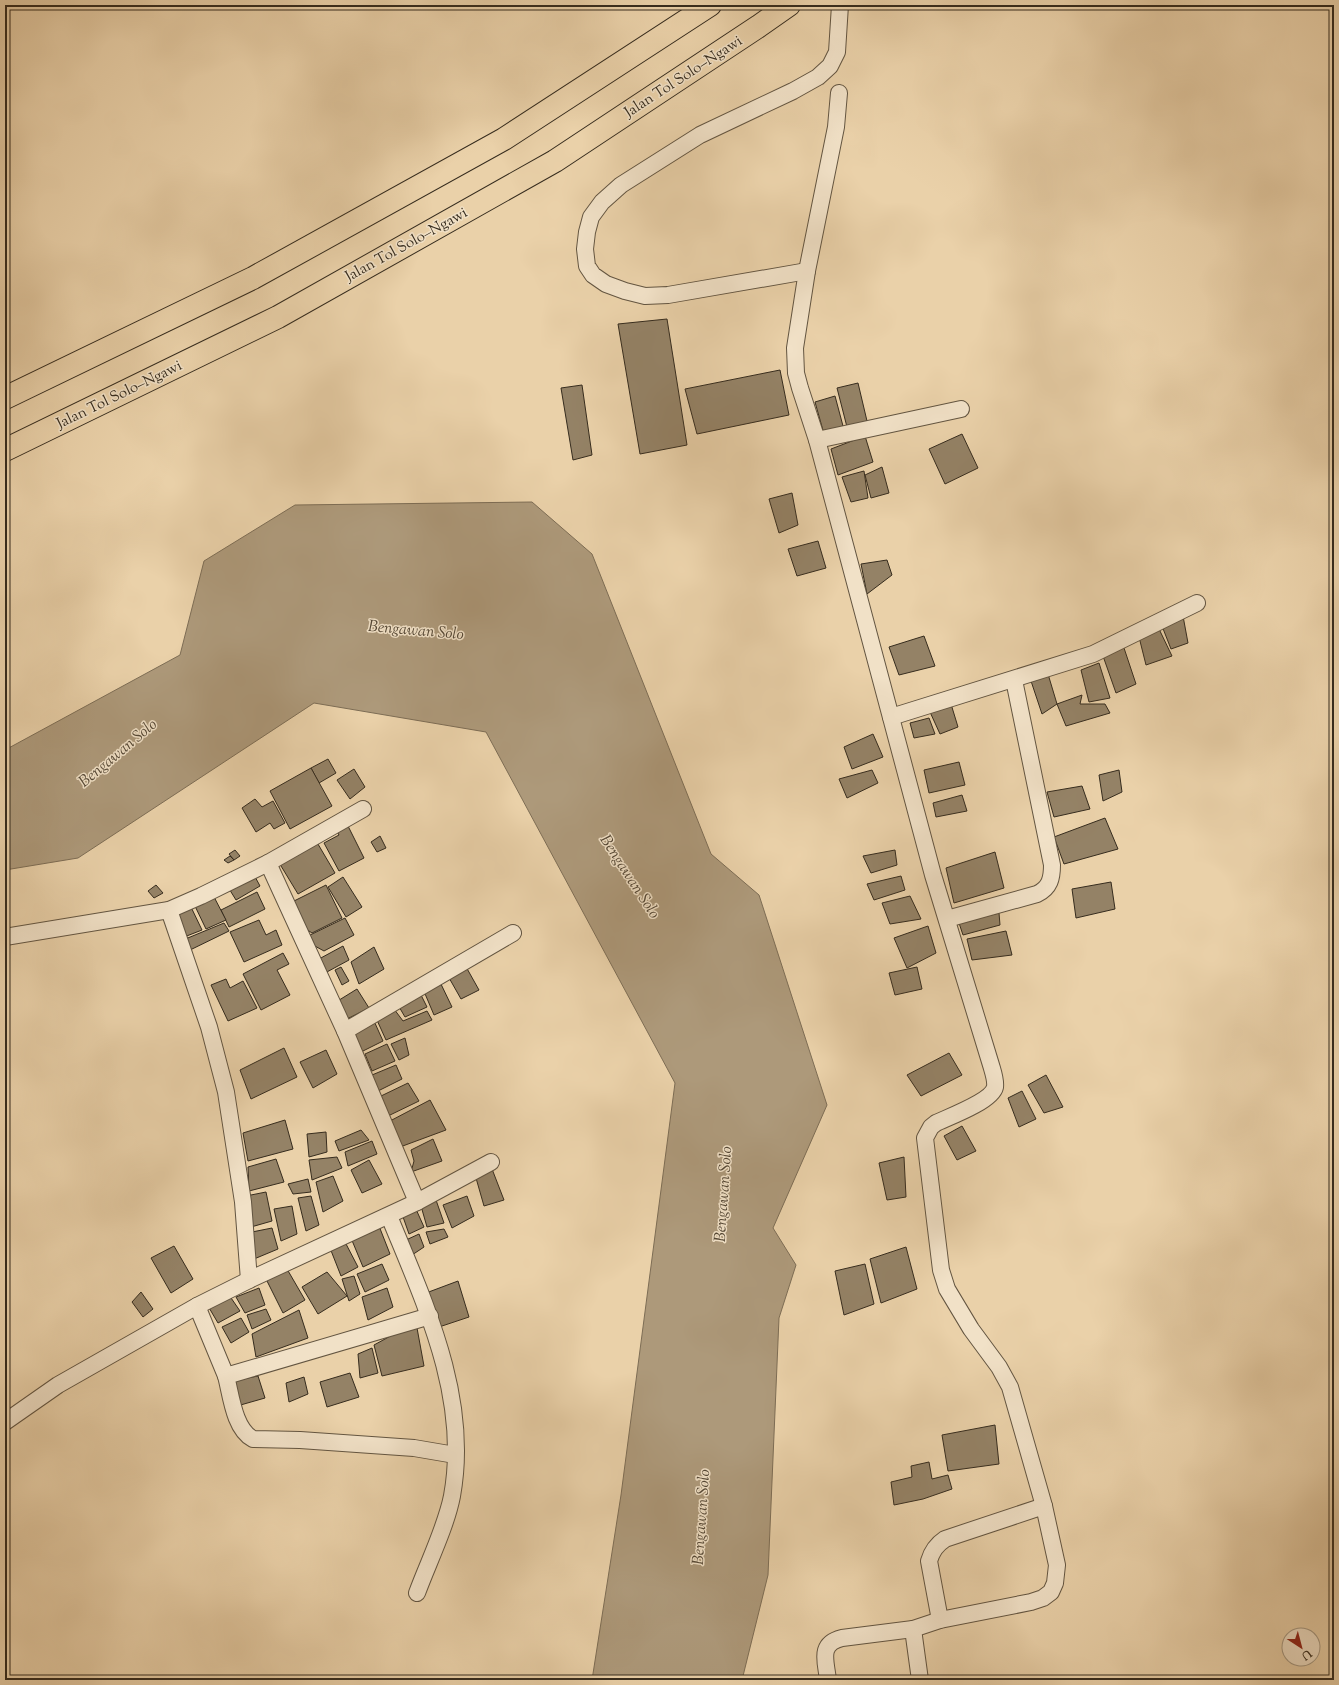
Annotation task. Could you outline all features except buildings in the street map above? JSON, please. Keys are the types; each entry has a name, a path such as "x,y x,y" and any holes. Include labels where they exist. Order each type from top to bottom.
{"highway":[{"path":"5,398 253,278 504,139 710,5"},
{"name":"Jalan Tol Solo–Ngawi","path":"5,450 278,317 555,160 789,5"}],"street":[{"path":"807,271 668,295 645,296 606,284 593,275 587,266 585,249 587,232 591,217 602,202 622,186 700,135 793,91 818,77 830,66 836,52 840,5"},
{"path":"828,1680 825,1652 831,1642 842,1638 913,1629 940,1620 1031,1602 1043,1598 1051,1592 1056,1583 1057,1565 1044,1506 1015,1398 999,1367 971,1329 947,1290 944,1281 925,1138 931,1127 936,1123 990,1096 995,1088 992,1065 947,919 911,793 817,440 800,388 795,361 795,348 807,271 836,127 839,93"},
{"path":"817,440 961,409"},
{"path":"891,717 1014,680 1093,654 1197,603"},
{"path":"947,919 1031,897 1043,891 1050,882 1052,876 1052,865 1014,680"},
{"path":"5,937 170,910 268,863 363,809"},
{"path":"268,863 346,1031 417,1202"},
{"path":"170,910 209,1027 226,1092 243,1202 249,1280"},
{"path":"346,1031 513,933"},
{"path":"5,1422 58,1385 196,1306 389,1216 491,1162"},
{"path":"389,1216 430,1316 449,1381 455,1421 455,1478 452,1498 417,1593"},
{"path":"196,1306 226,1376 238,1423 247,1435 253,1439 300,1440 414,1448 455,1455"},
{"path":"226,1376 430,1316"},
{"path":"940,1620 929,1561 932,1552 937,1545 945,1539 1044,1506"},
{"path":"913,1629 920,1680"}],"water":[{"name":"Bengawan Solo","path":"532,502 592,554 711,854 759,895 827,1105 773,1228 796,1265 779,1318 768,1575 742,1680 592,1680 621,1495 675,1083 486,732 314,703 78,858 5,870 5,750 180,655 204,561 295,505"}]}
